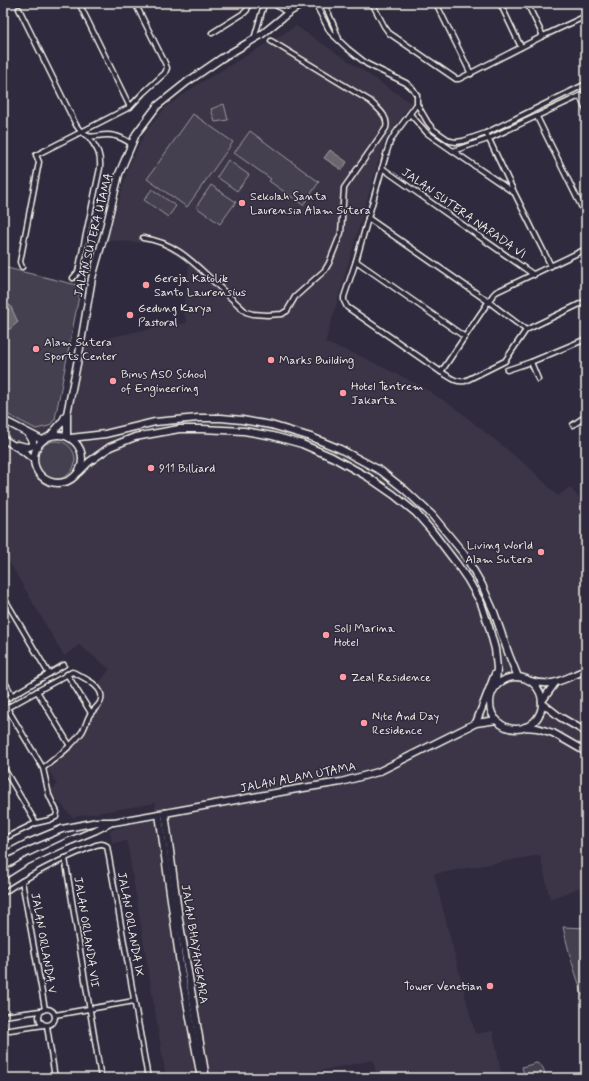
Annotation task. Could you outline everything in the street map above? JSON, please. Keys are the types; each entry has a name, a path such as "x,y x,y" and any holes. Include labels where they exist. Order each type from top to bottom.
{"main road":[{"name":"JALAN SUTERA UTAMA","path":"51,435 62,422 66,414 79,354 92,278 119,174 136,134 157,106 187,82 222,58 254,40 288,13 304,3"},
{"name":"JALAN SUTERA UTAMA","path":"66,414 69,437"},
{"path":"69,437 105,434 155,422 198,418 221,418 271,425 311,437 340,449 379,470 404,490 432,515 464,554 482,585 494,612 518,677"},
{"path":"3,420 42,440"},
{"path":"79,472 82,465 81,450 77,443 69,437 59,434 51,435 42,440 35,449 33,459 35,468 40,476 47,481 56,484 65,483 73,479 89,462 110,446 135,437 179,429 244,431 273,436 302,444 332,457 368,477 394,494 416,513 431,530 468,580 481,603 490,627 495,649 497,668 496,686"},
{"path":"15,446 20,445 29,448 33,445 33,441 26,432"},
{"path":"3,439 33,459"},
{"path":"476,723 497,668"},
{"path":"530,681 555,683 586,670"},
{"path":"510,677 518,677 524,678 536,686 540,693 542,702 541,711 537,718 532,723 518,729 503,725 497,720 490,707 490,699 496,686 502,680 510,677"},
{"path":"542,702 555,683"},
{"path":"542,702 560,717 586,732"},
{"name":"JALAN ALAM UTAMA","path":"3,856 28,843 62,829 97,822 114,822 162,814 297,788 341,782 378,772 476,723 497,720"},
{"path":"525,727 537,728 553,733 586,752"},
{"name":"JALAN BHAYANGKARA","path":"162,814 180,964 201,1078"},
{"name":"JALAN BHAYANGKARA","path":"162,814 206,1078"},
{"name":"JALAN ALAM UTAMA","path":"3,876 24,862 114,822"}],"street":[{"path":"79,3 130,107"},
{"path":"22,267 20,262 39,162 36,155 130,107 143,92 165,73 167,68 165,62 135,3"},
{"path":"212,33 244,13 247,10 249,3"},
{"path":"254,40 263,8 262,3"},
{"path":"273,3 288,13"},
{"path":"315,3 328,28 348,49 367,64 406,83 413,89 417,95 417,104 428,123 434,130 450,141 463,141 486,133 586,84"},
{"path":"324,3 339,40"},
{"path":"372,3 389,33 456,79 461,79 586,16"},
{"path":"436,3 471,74"},
{"path":"500,3 521,48"},
{"path":"527,3 544,36"},
{"path":"20,9 76,125 81,132 89,137 98,150 101,159 78,272 73,278"},
{"path":"143,238 159,241 177,250 189,259 246,312 253,314 282,314 295,297 327,267 340,233 344,188 386,128 387,122 384,114 370,102 271,41"},
{"path":"453,151 488,139 586,93"},
{"path":"580,96 586,110"},
{"path":"417,104 390,142 356,261 344,297 344,301 348,307 441,372 460,382 501,364 508,358 526,330 586,301"},
{"path":"410,114 427,133 514,192"},
{"path":"537,117 586,216"},
{"path":"486,133 551,266"},
{"path":"89,137 106,135 115,136 132,144"},
{"name":"JALAN SUTERA NARADA VI","path":"382,168 534,275"},
{"path":"368,218 489,302 526,330"},
{"path":"441,372 496,292 586,249"},
{"path":"356,261 465,337"},
{"path":"507,370 531,362 586,339"},
{"path":"531,362 538,379"},
{"path":"573,425 586,416"},
{"path":"3,596 49,674"},
{"path":"3,701 64,665"},
{"path":"3,838 36,823 49,820 57,815 57,812 48,795 44,768 5,709 67,674 76,672 96,687 101,696 101,700 99,705 91,713 82,731 70,746 44,768"},
{"path":"67,674 91,713"},
{"path":"3,679 12,695"},
{"path":"37,691 70,746"},
{"path":"3,767 36,823"},
{"name":"JALAN ORLANDA IX","path":"64,858 101,843 105,844 109,850 148,1078"},
{"path":"3,893 64,858"},
{"name":"JALAN ORLANDA VII","path":"64,858 101,1078"},
{"name":"JALAN ORLANDA V","path":"22,881 45,1009"},
{"path":"55,1015 134,1001"},
{"path":"3,1016 45,1009 50,1009 55,1015 52,1024 3,1031"},
{"path":"40,1011 38,1019 39,1022 45,1025"},
{"path":"45,1025 55,1078"},
{"path":"3,1069 4,1078"}],"shaded area":[{"path":"296,26 411,103 384,142 325,343 356,354 419,385 454,407 531,469 558,496 570,487 586,507 586,517 579,523 586,533 586,885 550,899 540,855 434,874 475,1034 493,1031 502,1078 377,1078 373,1060 283,1078 166,1078 127,841 112,843 110,831 119,827 152,820 156,803 72,817 50,791 57,785 48,769 67,753 88,724 87,719 105,699 99,683 110,669 79,645 64,656 8,560 3,562 3,412 36,429 49,426 55,419 72,416 86,343 139,331 187,323 183,312 189,264 158,244 107,240 129,166 146,131 166,107 197,85"},
{"path":"224,104 228,120 215,122 211,109"},
{"path":"193,114 233,142 187,207 147,179"},
{"path":"250,131 319,182 303,205 269,181 271,179 234,153"},
{"path":"330,150 347,162 342,170 324,158"},
{"path":"228,160 249,175 237,191 217,177"},
{"path":"211,185 236,202 220,224 196,207"},
{"path":"152,189 176,206 168,217 144,200"},
{"name":"Alam Sutera Sports Center","path":"3,267 81,286 55,419 49,426 36,429 3,412"},
{"path":"10,305 18,322 10,329 3,329 3,308"},
{"path":"52,441 60,441 70,446 74,453 74,467 70,474 60,479 52,479 42,474 40,471 37,464 37,456 42,446 45,444"},
{"path":"563,927 586,928 586,1006 570,956"},
{"path":"536,1063 542,1067 546,1078 525,1078 522,1067"}],"place":[{"name":"Sekolah Santa Laurensia Alam Sutera","path":"242,203"},
{"name":"Gereja Katolik Santo Laurensius","path":"146,285"},
{"name":"Gedung Karya Pastoral","path":"130,315"},
{"name":"Alam Sutera Sports Center","path":"36,349"},
{"name":"Marks Building","path":"271,360"},
{"name":"Binus ASO School of Engineering","path":"113,381"},
{"name":"Hotel Tentrem Jakarta","path":"343,393"},
{"name":"911 Billiard","path":"151,468"},
{"name":"Living World Alam Sutera","path":"541,552"},
{"name":"Soll Marina Hotel","path":"326,635"},
{"name":"Zeal Residence","path":"343,677"},
{"name":"Nite And Day Residence","path":"364,723"},
{"name":"Tower Venetian","path":"490,986"}]}
